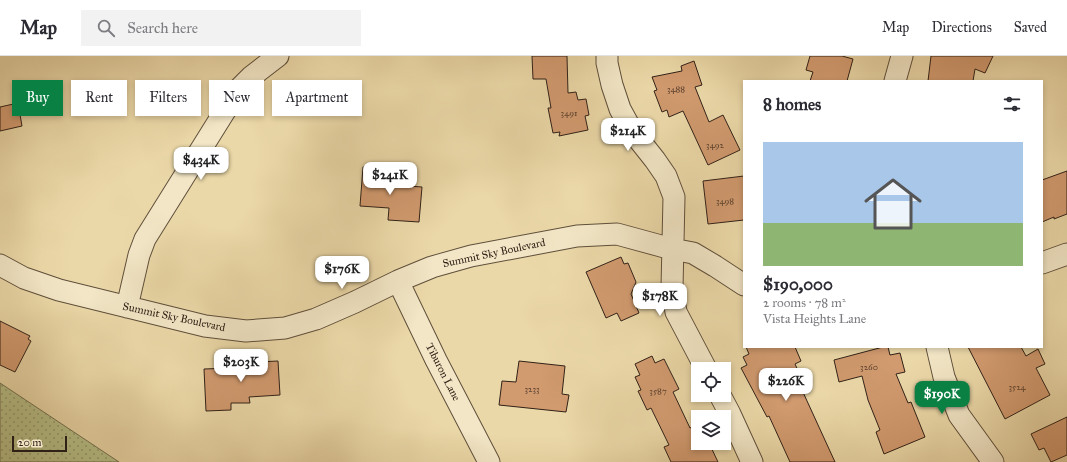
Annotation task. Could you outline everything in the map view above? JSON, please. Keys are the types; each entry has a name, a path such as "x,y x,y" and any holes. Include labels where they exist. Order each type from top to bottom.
{"street":[{"path":"127,307 139,255 145,239 238,90 278,56"},
{"path":"607,56 612,85 620,109 632,131 666,176 674,197 672,288 676,312 702,362"},
{"path":"895,80 902,56"},
{"name":"Summit Sky Boulevard","path":"0,265 24,278 59,290 205,326 246,331 285,328 316,319 355,302 398,280 432,267 471,256 577,236 617,234 672,249 693,253 743,284"},
{"path":"1043,263 1067,254"},
{"name":"Tiburon Lane","path":"398,280 436,360 489,462"},
{"path":"937,348 944,377 959,415 993,462"},
{"path":"724,402 752,462"}],"green space":[{"path":"0,383 119,462 0,462"}],"building":[{"path":"532,56 567,56 568,93 576,92 578,100 586,99 589,115 585,116 588,130 559,136 560,132 553,133 548,108 551,108 546,79 533,79"},
{"path":"810,56 842,56 853,59 847,80 810,80 813,72 806,70"},
{"path":"931,56 993,56 985,73 975,69 973,80 928,80"},
{"path":"694,61 702,85 695,87 709,122 723,115 740,150 708,165 683,111 669,117 667,110 662,112 654,91 657,90 652,77 682,71 681,66"},
{"path":"12,104 12,116 20,116 22,126 0,131 0,107"},
{"path":"363,167 380,168 379,177 396,178 395,185 422,187 419,222 388,220 389,208 360,206"},
{"path":"1067,171 1067,214 1043,222 1043,180"},
{"path":"743,176 743,220 708,224 703,181"},
{"path":"621,257 624,264 628,263 636,282 631,294 639,313 621,321 617,313 606,318 586,272"},
{"path":"0,321 30,336 28,339 31,341 15,372 0,365"},
{"path":"746,348 795,348 801,361 795,364 806,388 802,390 835,462 790,462 769,416 767,417 741,368 747,365 743,357 749,354"},
{"path":"879,348 888,348 890,355 900,353 905,372 896,374 908,403 911,402 925,437 884,454 876,432 880,430 868,400 862,376 839,382 834,360"},
{"path":"969,348 1022,348 1026,356 1038,349 1045,364 1036,368 1050,395 1005,419"},
{"path":"256,356 257,362 278,361 280,395 249,397 250,403 231,403 231,410 206,411 204,369 232,368 231,363 241,363 241,357"},
{"path":"652,356 655,363 664,359 679,389 673,392 691,428 691,450 712,450 718,462 671,462 664,447 669,445 651,408 647,410 638,391 641,390 635,377 640,375 635,364"},
{"path":"519,361 565,366 562,394 569,395 566,412 499,405 502,381 516,382"},
{"path":"1067,417 1067,455 1051,462 1044,448 1039,450 1031,434"}]}
